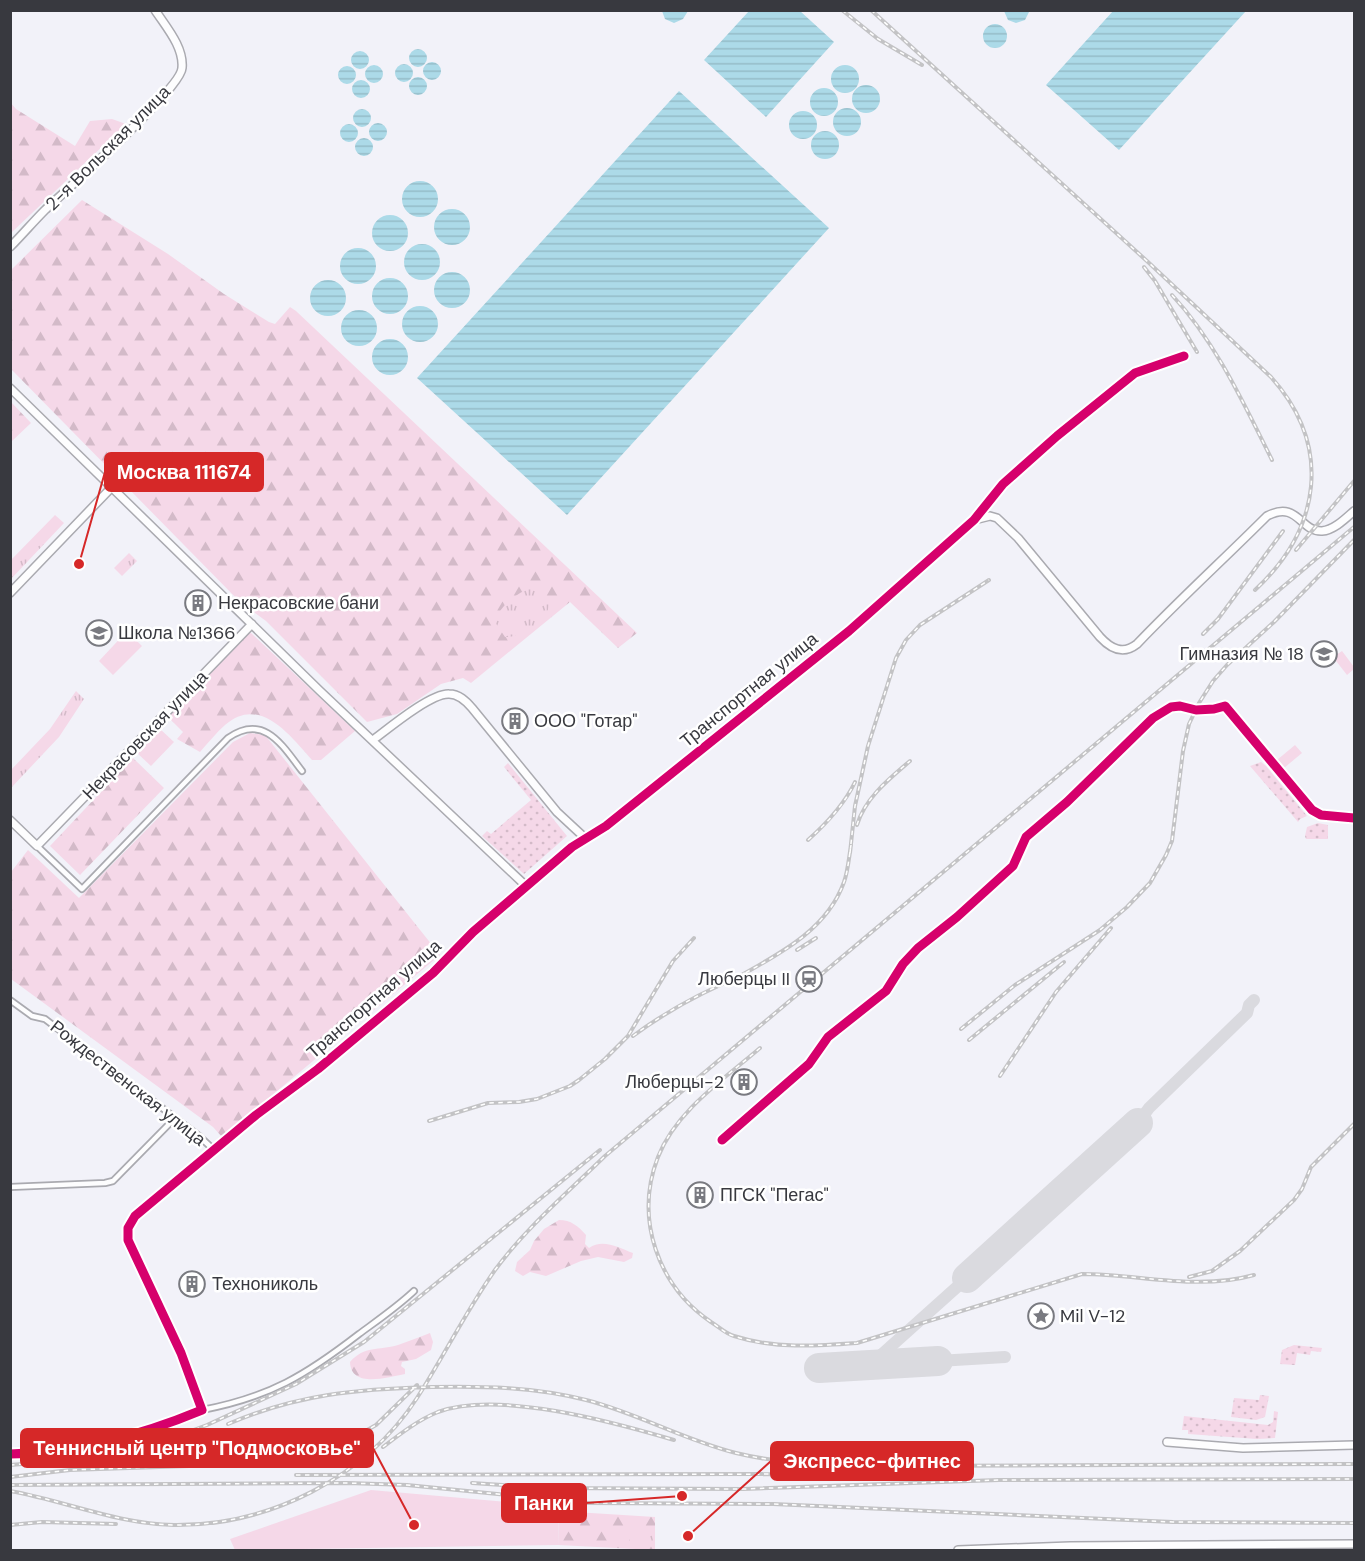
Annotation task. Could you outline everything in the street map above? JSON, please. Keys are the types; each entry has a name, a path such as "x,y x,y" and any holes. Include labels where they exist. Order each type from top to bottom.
{"street":[{"name":"2-я Вольская улица","path":"10,247 128,132 168,91 182,72 179,49 155,10"},
{"path":"974,520 1003,484 1057,436 1135,373 1184,356"},
{"path":"10,388 526,886"},
{"path":"10,593 112,487"},
{"path":"974,520 990,516 998,518 1018,538 1100,637 1112,648 1124,650 1137,644 1172,607 1267,516 1274,512 1290,513 1314,530 1324,531 1354,511"},
{"name":"Транспортная улица","path":"202,1410 182,1353 128,1240 128,1228 135,1216 256,1115 318,1069 434,973 473,932 526,886 585,838 606,826 849,631 974,520"},
{"name":"Некрасовская улица","path":"37,846 252,624"},
{"path":"373,740 433,697 443,694 456,695 472,708 557,812 585,838"},
{"path":"722,1140 809,1064 828,1037 886,991 903,964 918,948 957,917 1013,866 1026,837 1067,802 1153,718 1171,707 1214,710 1225,706 1312,810 1321,815 1354,818"},
{"path":"10,820 82,889 228,738 238,731 249,728 267,731 280,742 302,771"},
{"name":"Рождественская улица","path":"10,1000 32,1016 45,1019 199,1136 214,1150"},
{"path":"10,1187 113,1181 175,1118"},
{"path":"10,1454 77,1448 148,1429 202,1410 250,1399 295,1379 327,1359 393,1311 414,1292"},
{"path":"1167,1442 1243,1449 1354,1445"},
{"path":"957,1551 1354,1544"}],"green space":[{"path":"10,102 16,109 75,146 90,121 112,119 126,124 11,233"},
{"path":"82,200 269,322 275,324 290,307 296,311 637,633 618,648 570,602 471,683 463,678 441,684 397,714 367,722 266,621 241,603 11,369 11,270"},
{"path":"11,402 31,423 11,442"},
{"path":"55,515 64,523 11,579 11,560"},
{"path":"129,553 137,561 122,576 114,568"},
{"path":"534,586 544,593 549,602 543,619 525,632 505,637 495,622 497,616 510,600"},
{"path":"127,631 142,646 113,675 99,661"},
{"path":"251,633 355,731 321,760 312,760 274,722 262,716 250,714 238,717 225,725 200,752 177,739 183,732 168,717 245,635"},
{"path":"1342,651 1354,667 1347,675 1333,657"},
{"path":"76,691 84,699 59,737 11,788 11,770 50,729"},
{"path":"159,728 174,742 151,766 136,752"},
{"path":"250,733 265,735 440,955 222,1137 213,1127 11,979 11,872 28,850 79,898 233,742"},
{"path":"1295,745 1302,753 1284,768 1277,760"},
{"path":"133,758 164,788 80,875 50,846"},
{"path":"1261,762 1307,816 1298,822 1250,766"},
{"path":"508,763 567,836 524,874 482,836 487,831 491,834 531,800 504,767"},
{"path":"1318,823 1328,825 1328,839 1306,839 1307,827"},
{"path":"559,1220 571,1222 580,1229 586,1235 585,1244 589,1248 600,1244 611,1245 633,1253 632,1258 624,1262 598,1257 581,1261 546,1276 530,1272 523,1276 515,1271 517,1262 530,1250 544,1229"},
{"path":"430,1333 433,1342 431,1350 416,1359 402,1362 401,1366 405,1369 405,1374 372,1379 357,1376 352,1370 350,1362 361,1353 398,1345"},
{"path":"1294,1345 1322,1348 1321,1352 1311,1351 1310,1355 1297,1353 1295,1365 1280,1364 1282,1350"},
{"path":"1260,1395 1269,1396 1265,1417 1256,1420 1231,1417 1234,1398 1259,1400"},
{"path":"1274,1411 1278,1412 1275,1438 1257,1439 1188,1434 1188,1430 1182,1430 1184,1416 1268,1425 1273,1422"},
{"path":"371,1490 519,1503 559,1511 558,1545 235,1550 230,1539"},
{"path":"559,1511 655,1517 655,1550 558,1545"},
{"path":"630,1527 652,1527 653,1544 630,1544"}],"water":[{"path":"662,10 688,11 683,19 674,23 665,19"},
{"path":"749,11 800,11 834,42 766,117 704,60"},
{"path":"1004,11 1029,12 1025,20 1016,23 1008,20"},
{"path":"1113,11 1246,11 1119,150 1046,85"},
{"path":"995,24 1004,27 1007,36 1004,45 995,48 986,45 983,36 986,27"},
{"path":"418,49 424,52 427,58 424,64 418,67 412,64 409,58 412,52"},
{"path":"360,51 366,54 369,60 366,66 360,69 354,66 351,60 354,54"},
{"path":"432,62 438,65 441,71 438,77 432,80 426,77 423,71 426,65"},
{"path":"404,64 410,67 413,73 410,79 404,82 398,79 395,73 398,67"},
{"path":"374,65 380,68 383,74 380,80 374,83 368,80 365,74 368,68"},
{"path":"845,65 855,69 859,79 855,89 845,93 835,89 831,79 835,69"},
{"path":"347,66 353,69 356,75 353,81 347,84 341,81 338,75 341,69"},
{"path":"418,77 424,80 427,86 424,92 418,95 412,92 409,86 412,80"},
{"path":"361,80 367,83 370,89 367,95 361,98 355,95 352,89 355,83"},
{"path":"866,85 876,89 880,99 876,109 866,113 856,109 852,99 856,89"},
{"path":"824,88 834,92 838,102 834,112 824,116 814,112 810,102 814,92"},
{"path":"679,91 829,228 567,515 417,378"},
{"path":"847,108 857,112 861,122 857,132 847,136 837,132 833,122 837,112"},
{"path":"362,109 368,112 371,118 368,124 362,127 356,124 353,118 356,112"},
{"path":"803,111 813,115 817,125 813,135 803,139 793,135 789,125 793,115"},
{"path":"378,123 384,126 387,132 384,138 378,141 372,138 369,132 372,126"},
{"path":"349,124 355,127 358,133 355,139 349,142 343,139 340,133 343,127"},
{"path":"825,131 835,135 839,145 835,155 825,159 815,155 811,145 815,135"},
{"path":"364,138 370,141 373,147 370,153 364,156 358,153 355,147 358,141"},
{"path":"420,181 432,187 438,199 432,211 420,217 408,211 402,199 408,187"},
{"path":"452,209 464,215 470,227 464,239 452,245 440,239 434,227 440,215"},
{"path":"390,215 402,221 408,233 402,245 390,251 378,245 372,233 378,221"},
{"path":"422,244 434,250 440,262 434,274 422,280 410,274 404,262 410,250"},
{"path":"358,248 370,254 376,266 370,278 358,284 346,278 340,266 346,254"},
{"path":"452,272 464,278 470,290 464,302 452,308 440,302 434,290 440,278"},
{"path":"390,278 402,284 408,296 402,308 390,314 378,308 372,296 378,284"},
{"path":"328,280 340,286 346,298 340,310 328,316 316,310 310,298 316,286"},
{"path":"420,306 432,312 438,324 432,336 420,342 408,336 402,324 408,312"},
{"path":"359,310 371,316 377,328 371,340 359,346 347,340 341,328 347,316"},
{"path":"390,339 402,345 408,357 402,369 390,375 378,369 372,357 378,345"}],"taxiway":[{"path":"1138,1123 1149,1108 1247,1013 1249,1005 1254,1000"},
{"path":"870,1365 967,1278"},
{"path":"938,1361 1005,1357"}],"runway":[{"path":"967,1278 1138,1123"},
{"path":"819,1368 938,1361"}],"railway":[{"path":"842,10 878,39 922,65"},
{"path":"871,10 1271,377 1291,403 1304,431 1311,459 1311,486 1305,514 1294,541 1277,566 1255,590"},
{"path":"1144,267 1155,281 1197,352"},
{"path":"1172,295 1202,332 1215,353 1272,460"},
{"path":"1296,550 1354,481"},
{"path":"10,1491 132,1521 174,1525 210,1523 245,1517 312,1492 342,1474 370,1452 396,1426 417,1398 474,1301 507,1255 547,1211 605,1156 1354,527"},
{"path":"1203,634 1218,619 1283,531"},
{"path":"961,1029 1015,985 1100,930 1150,883 1172,841 1183,751 1189,724 1199,703 1227,665 1274,622 1354,540"},
{"path":"850,853 855,806 868,746 896,658 906,640 920,625 989,580"},
{"path":"857,825 872,798 910,761"},
{"path":"808,840 834,813 855,782"},
{"path":"738,977 800,939 826,914 844,882 851,845"},
{"path":"1000,1076 1056,992 1111,928"},
{"path":"429,1121 488,1103 537,1099 579,1080 628,1036 673,961 694,938"},
{"path":"797,950 816,938"},
{"path":"969,1040 1064,962"},
{"path":"633,1036 688,1001 746,974"},
{"path":"760,1048 702,1097 676,1125 658,1157 651,1180 650,1227 665,1270 677,1290 693,1307 731,1335 780,1345 811,1346 857,1343 1082,1274 1190,1282 1233,1280 1254,1275"},
{"path":"1189,1277 1212,1271 1240,1251 1294,1200 1302,1189 1311,1167 1354,1124"},
{"path":"64,1461 134,1449 164,1441 207,1425 296,1384 364,1342 600,1150"},
{"path":"10,1477 70,1470 275,1463 312,1457 337,1447 376,1425 417,1385"},
{"path":"228,1424 279,1406 328,1395 405,1388 490,1387 548,1392 586,1400 605,1405 717,1448 754,1457 791,1462 885,1466 1354,1464"},
{"path":"383,1447 416,1423 438,1412 463,1406 492,1405 523,1406 588,1417 674,1440"},
{"path":"10,1465 71,1460"},
{"path":"296,1475 830,1474"},
{"path":"472,1483 549,1488 743,1489 999,1480 1354,1479"},
{"path":"10,1485 348,1483 407,1485 588,1503 773,1504 1173,1522 1354,1523"},
{"path":"10,1525 42,1522 116,1524"}],"cycle path":[{"path":"10,1454 59,1450 108,1441 132,1435 202,1410 181,1353 128,1240 128,1228 135,1216 256,1115 318,1069 433,973 473,932 572,847 606,826 849,631 974,520 1003,484 1057,436 1135,373 1184,356"},
{"path":"722,1140 809,1064 828,1037 886,991 903,964 918,948 957,917 1013,866 1026,837 1067,802 1153,718 1171,707 1180,706 1196,710 1225,706 1312,810 1321,815 1354,818"}],"place":[{"name":"Москва 111674","path":"79,564"},
{"name":"Некрасовские бани","path":"198,603"},
{"name":"Школа №1366","path":"99,633"},
{"name":"Гимназия № 18","path":"1324,654"},
{"name":"ООО \"Готар\"","path":"515,721"},
{"name":"Люберцы II","path":"809,979"},
{"name":"Люберцы-2","path":"744,1082"},
{"name":"ПГСК \"Пегас\"","path":"700,1195"},
{"name":"Технониколь","path":"192,1284"},
{"name":"Mil V-12","path":"1041,1316"},
{"name":"Панки","path":"682,1496"},
{"name":"Теннисный центр \"Подмосковье\"","path":"414,1525"},
{"name":"Экспресс-фитнес","path":"688,1536"}]}
